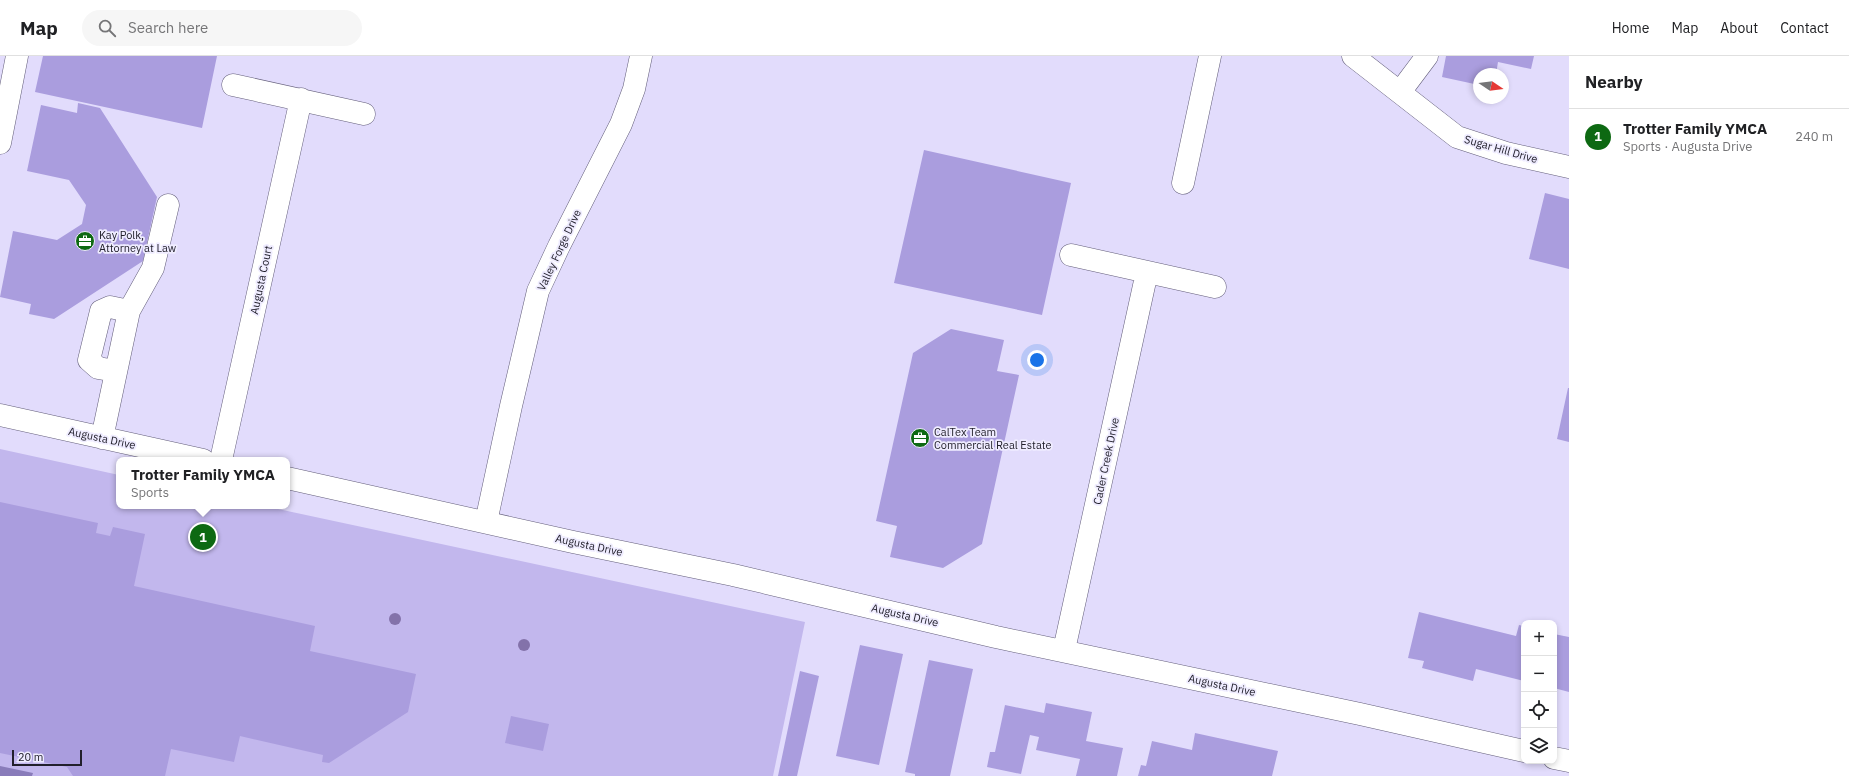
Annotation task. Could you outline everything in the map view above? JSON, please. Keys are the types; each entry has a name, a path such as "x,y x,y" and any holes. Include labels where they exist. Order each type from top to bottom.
{"street":[{"path":"0,143 17,56"},
{"name":"Valley Forge Drive","path":"486,522 538,291 559,246 621,124 634,89 641,56"},
{"path":"1183,183 1210,56"},
{"path":"1353,56 1400,92 1427,56"},
{"path":"233,84 364,114"},
{"name":"Sugar Hill Drive","path":"1400,92 1458,137 1506,153 1569,167"},
{"name":"Augusta Court","path":"222,457 301,99"},
{"path":"102,438 129,311 154,268 168,205"},
{"path":"1071,255 1215,287"},
{"name":"Cader Creek Drive","path":"1064,650 1147,272"},
{"name":"Augusta Drive","path":"0,415 189,457"},
{"name":"Augusta Drive","path":"290,479 733,575 996,637 1064,650 1521,750"},
{"path":"1557,759 1569,761"}],"shaded area":[{"path":"0,449 116,474 116,509 278,509 805,622 773,776 0,776"},
{"path":"0,766 33,773 32,776 0,776"}],"building":[{"path":"43,56 217,56 202,128 35,92"},
{"path":"1446,56 1534,56 1531,69 1498,62 1497,68 1473,68 1473,84 1442,77"},
{"path":"78,103 100,108 157,197 143,261 54,319 29,314 31,304 0,297 13,231 57,240 82,224 86,205 69,180 27,171 41,105 77,113"},
{"path":"924,150 1071,183 1042,315 894,283"},
{"path":"1545,193 1569,199 1569,269 1529,259"},
{"path":"951,329 1004,340 997,371 1019,375 982,544 943,568 890,557 897,526 876,521 913,353"},
{"path":"1569,388 1569,442 1557,439"},
{"path":"0,502 98,523 96,533 110,536 113,527 145,534 134,586 315,626 310,651 416,674 408,712 329,763 322,762 323,755 240,736 234,762 171,749 165,776 73,776 67,767 0,753"},
{"path":"1419,612 1516,636 1519,625 1521,625 1521,680 1476,669 1473,681 1422,668 1424,661 1408,658"},
{"path":"1557,635 1569,637 1569,692 1557,689"},
{"path":"860,645 903,654 879,765 836,756"},
{"path":"929,660 973,669 950,776 915,776 915,774 905,772"},
{"path":"800,671 819,676 797,776 778,776"},
{"path":"1046,703 1092,712 1086,741 1123,748 1117,776 1076,776 1080,759 1036,750 1039,737 1030,735 1021,774 987,767 990,752 995,752 1005,705 1044,713"},
{"path":"511,716 549,724 543,751 505,743"},
{"path":"1195,733 1278,751 1272,776 1138,776 1141,765 1146,766 1152,741 1192,750"}],"place":[{"name":"Kay Polk, Attorney at Law","path":"85,241"},
{"name":"CalTex Team Commercial Real Estate","path":"920,438"},
{"name":"Trotter Family YMCA","path":"203,537"}]}
